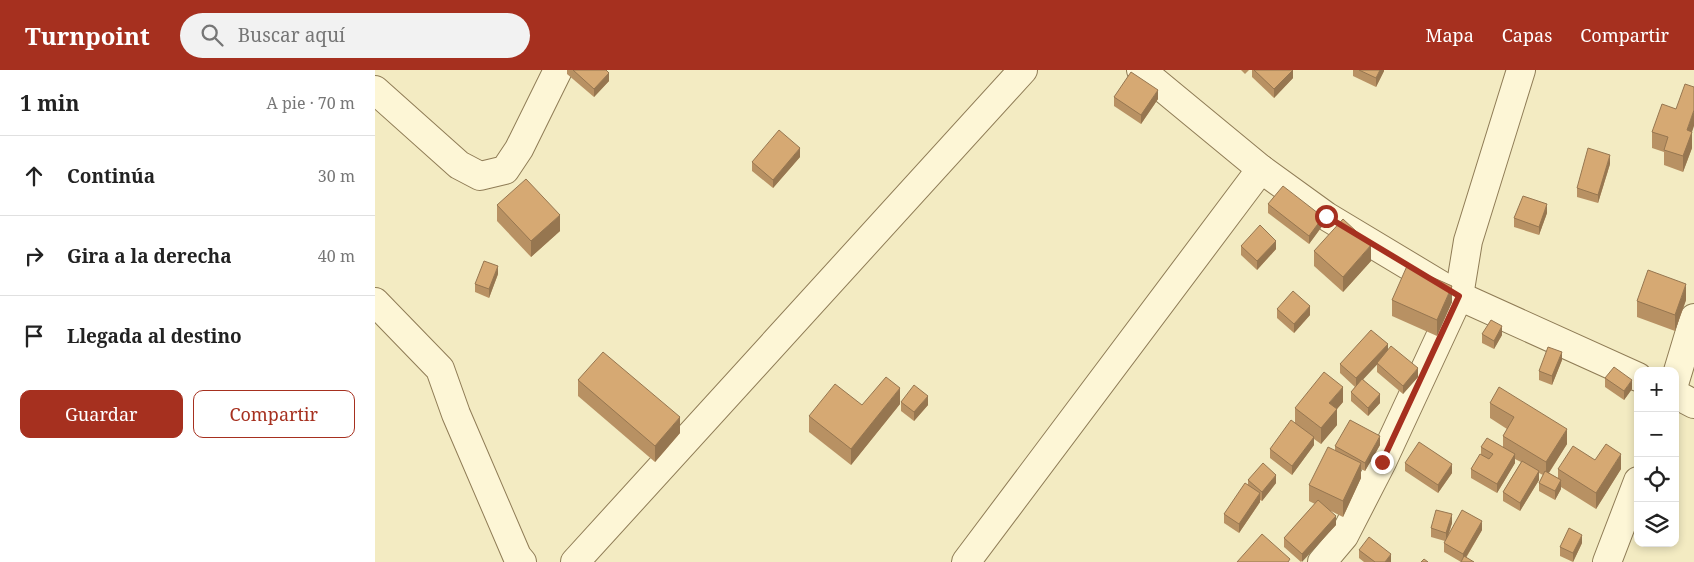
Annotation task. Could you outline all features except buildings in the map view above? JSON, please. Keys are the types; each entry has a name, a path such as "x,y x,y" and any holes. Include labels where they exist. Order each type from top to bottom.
{"street":[{"path":"375,90 459,165 480,176 505,170 519,149 558,70"},
{"path":"575,562 1023,70"},
{"path":"1141,70 1261,169 1326,216 1459,296 1634,375"},
{"path":"1322,562 1344,536 1382,462 1459,296 1468,241 1521,70"},
{"path":"966,562 1261,169"},
{"path":"375,302 440,369 456,414 517,556 522,562"},
{"path":"1679,367 1694,318"},
{"path":"1679,396 1694,404"},
{"path":"1607,562 1634,491"}],"route":[{"path":"1326,216 1459,296 1382,462"}]}
